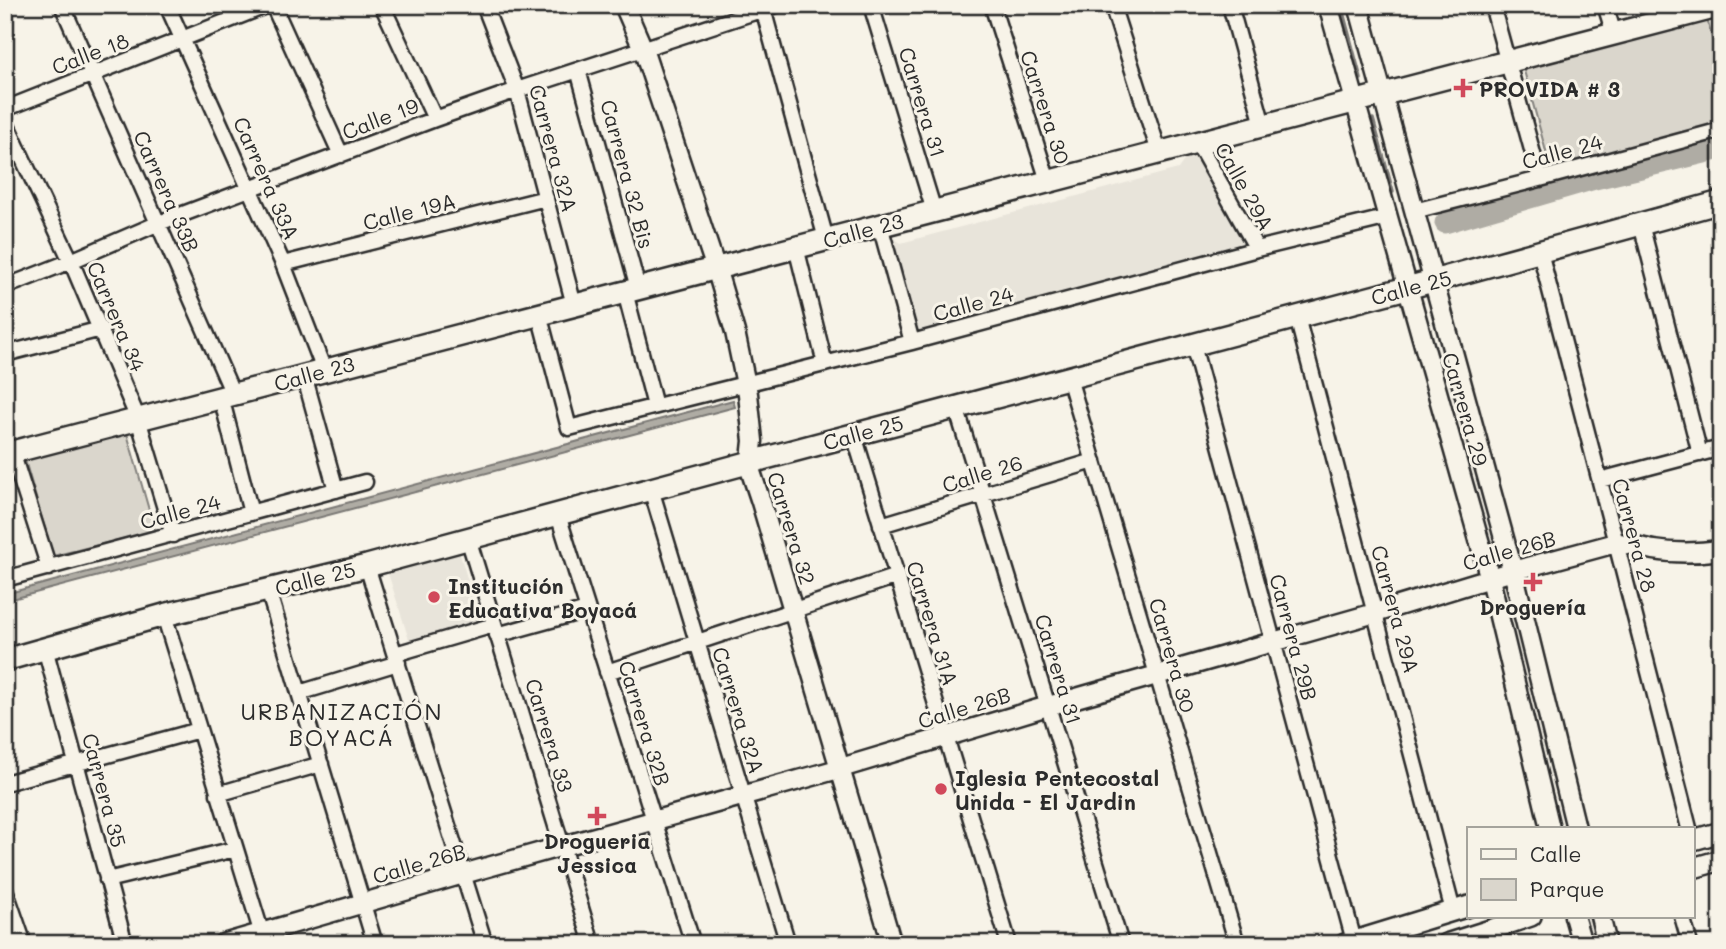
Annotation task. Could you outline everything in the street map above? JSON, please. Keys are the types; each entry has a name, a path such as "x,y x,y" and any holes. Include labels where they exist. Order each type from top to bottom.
{"main road":[{"name":"Calle 23","path":"9,453 1719,8"},
{"name":"Calle 25","path":"5,660 164,615 367,566 1721,202"},
{"path":"1694,840 1721,832"},
{"path":"1694,868 1721,860"},
{"path":"1350,942 1461,908"},
{"path":"1446,944 1489,938 1527,918"}],"street":[{"name":"Carrera 33B","path":"62,5 159,223 227,396 251,513"},
{"name":"Carrera 33A","path":"167,5 283,264 314,373 336,490"},
{"name":"Calle 18","path":"5,109 268,5"},
{"path":"273,5 341,155"},
{"path":"382,5 435,119"},
{"name":"Carrera 32A","path":"484,5 517,90 574,305"},
{"name":"Carrera 32","path":"624,5 643,49 735,332 747,389 753,441 750,470 892,944"},
{"name":"Carrera 31","path":"871,5 934,211"},
{"name":"Carrera 30","path":"992,5 1048,181"},
{"path":"1112,5 1159,152"},
{"path":"1230,5 1263,125"},
{"name":"Carrera 29","path":"1328,5 1490,579 1550,827"},
{"name":"Carrera 29","path":"1358,5 1513,571 1576,827"},
{"path":"1492,5 1540,179"},
{"path":"1605,5 1614,34"},
{"path":"767,7 826,239"},
{"name":"Calle 19","path":"5,287 159,223 435,119 767,7"},
{"name":"Carrera 32 Bis","path":"578,70 631,290 655,407"},
{"name":"Carrera 34","path":"5,121 71,261 138,419 173,535"},
{"name":"Calle 24","path":"1414,211 1721,130"},
{"name":"Calle 29A","path":"1197,142 1257,249"},
{"name":"Calle 19A","path":"283,264 546,198"},
{"name":"Calle 24","path":"539,314 569,428 655,407 747,389 825,364 1257,249 1389,217"},
{"path":"1641,224 1700,454"},
{"path":"880,225 912,342"},
{"path":"796,247 825,364"},
{"name":"Carrera 28","path":"1540,252 1689,827"},
{"name":"Carrera 29A","path":"1297,317 1375,613 1461,908"},
{"path":"5,354 101,329"},
{"name":"Carrera 29B","path":"1193,345 1350,942"},
{"name":"Carrera 30","path":"1069,378 1237,944"},
{"name":"Carrera 31","path":"956,407 1121,944"},
{"name":"Carrera 31A","path":"854,435 1009,944"},
{"path":"1600,480 1721,448"},
{"path":"9,453 49,568"},
{"name":"Calle 26","path":"881,525 1094,461"},
{"name":"Calle 24","path":"5,579 365,482"},
{"name":"Carrera 32A","path":"651,489 788,944"},
{"name":"Carrera 32B","path":"558,515 693,944"},
{"name":"Carrera 33","path":"468,538 592,944"},
{"name":"Calle 26B","path":"223,944 263,938 363,903 839,769 1048,706 1616,543 1683,553 1721,550"},
{"path":"367,566 485,944"},
{"path":"607,673 897,576"},
{"path":"268,590 375,944"},
{"path":"299,693 396,659 496,630 587,610"},
{"path":"164,615 263,938"},
{"name":"Carrera 35","path":"45,648 125,944"},
{"path":"5,783 199,730"},
{"path":"218,794 321,764"},
{"path":"107,880 235,849"},
{"path":"5,889 10,918 24,944"},
{"path":"1575,918 1582,944"},
{"path":"1600,918 1607,944"},
{"path":"1683,918 1690,944"}],"shaded area":[{"path":"1197,142 1257,249 912,342 890,236 901,243 1178,169"},
{"path":"733,400 735,407 5,601 5,594"},
{"name":"Institución Educativa Boyacá","path":"458,548 481,624 411,646 387,570"}],"green space":[{"path":"1707,19 1721,71 1721,125 1551,170 1523,67"},
{"path":"126,430 155,531 53,556 24,457"}],"waterway":[{"path":"1341,5 1361,79"},
{"path":"1373,119 1393,192"},
{"path":"1445,223 1595,179 1721,149"}],"place":[{"name":"PROVIDA # 3","path":"1463,88"},
{"name":"Droguería","path":"1533,582"},
{"name":"Institución Educativa Boyacá","path":"434,597"},
{"name":"Iglesia Pentecostal Unida - El Jardin","path":"941,789"},
{"name":"Drogueria Jessica","path":"597,816"}],"district":[{"name":"URBANIZACIÓN BOYACÁ","path":"342,724"}]}
